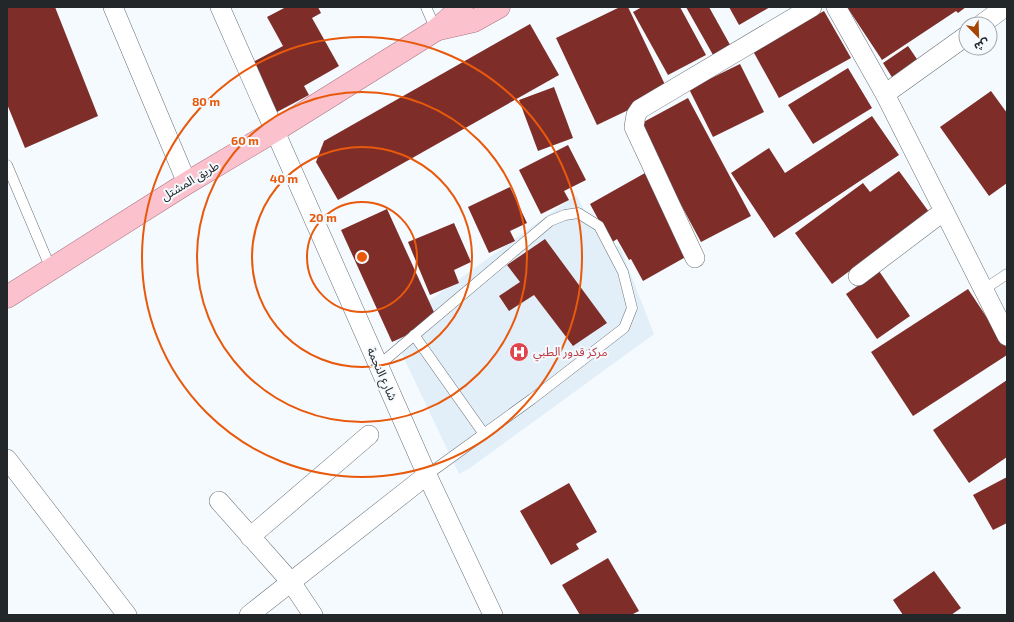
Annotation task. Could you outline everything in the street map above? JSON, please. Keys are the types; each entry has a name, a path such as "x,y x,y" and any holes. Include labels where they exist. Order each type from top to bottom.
{"main road":[{"name":"طريق المشتل","path":"7,298 186,183 276,130 436,30 462,7"},
{"name":"طريق المشتل","path":"436,30 474,21 499,7"}],"street":[{"path":"113,7 186,183"},
{"name":"شارع النجمة","path":"220,7 276,130 427,475 494,615"},
{"path":"695,258 634,127 636,115 640,109 812,7"},
{"path":"836,7 885,94 1007,336"},
{"path":"993,16 1006,7"},
{"path":"885,94 958,42"},
{"path":"858,276 944,211"},
{"path":"250,537 369,435"},
{"path":"7,459 127,615"},
{"path":"249,615 427,475"},
{"path":"219,501 291,582 313,615"}],"lane":[{"path":"426,7 436,30"},
{"path":"7,165 51,269"},
{"path":"378,365 550,221 565,215 578,213 599,226 622,272 632,308 624,328 532,400 427,475"},
{"path":"984,290 1007,274"},
{"path":"414,335 484,434"}],"shaded area":[{"path":"576,195 602,242 620,247 654,334 470,468 459,474 390,329"}],"building":[{"path":"7,7 55,7 98,116 25,148 7,104"},
{"path":"286,7 318,7 321,13 312,18 339,66 304,86 309,95 277,112 251,63 283,46 267,17"},
{"path":"620,7 628,7 668,91 597,125 556,38"},
{"path":"642,7 680,7 706,55 668,75 633,12"},
{"path":"686,7 709,7 734,52 717,62"},
{"path":"729,7 770,7 739,25"},
{"path":"847,7 966,7 958,13 956,11 882,60"},
{"path":"824,11 851,58 779,98 753,51"},
{"path":"530,24 559,75 338,200 316,162 324,141"},
{"path":"908,46 921,65 895,82 883,63"},
{"path":"740,64 764,112 713,137 689,89"},
{"path":"848,68 872,108 813,144 788,105"},
{"path":"554,87 573,138 538,151 519,100"},
{"path":"991,91 1007,113 1007,183 989,196 940,127"},
{"path":"688,98 751,216 701,242 638,125"},
{"path":"872,116 899,155 774,238 731,173 769,148 785,173"},
{"path":"568,145 586,180 564,191 569,200 541,214 519,170"},
{"path":"899,171 929,212 832,284 795,233 863,183 870,192"},
{"path":"645,173 691,254 643,281 631,259 629,260 617,239 611,243 590,204"},
{"path":"510,187 527,223 510,231 515,241 489,253 468,207"},
{"path":"387,209 438,321 392,342 341,230"},
{"path":"454,223 471,262 454,270 459,283 430,295 408,242"},
{"path":"545,239 607,323 573,346 534,295 509,311 499,296 520,282 507,265"},
{"path":"879,271 910,316 877,339 846,294"},
{"path":"968,289 1007,348 1007,355 913,416 871,352"},
{"path":"1007,380 1007,457 969,483 933,430"},
{"path":"1007,477 1007,523 993,530 973,495"},
{"path":"569,483 597,532 576,544 579,549 551,565 520,511"},
{"path":"608,558 639,611 631,615 580,615 562,585"},
{"path":"934,571 961,608 951,615 903,615 893,600"}],"place":[{"name":"مركز قدور الطبي","path":"519,352"}]}
